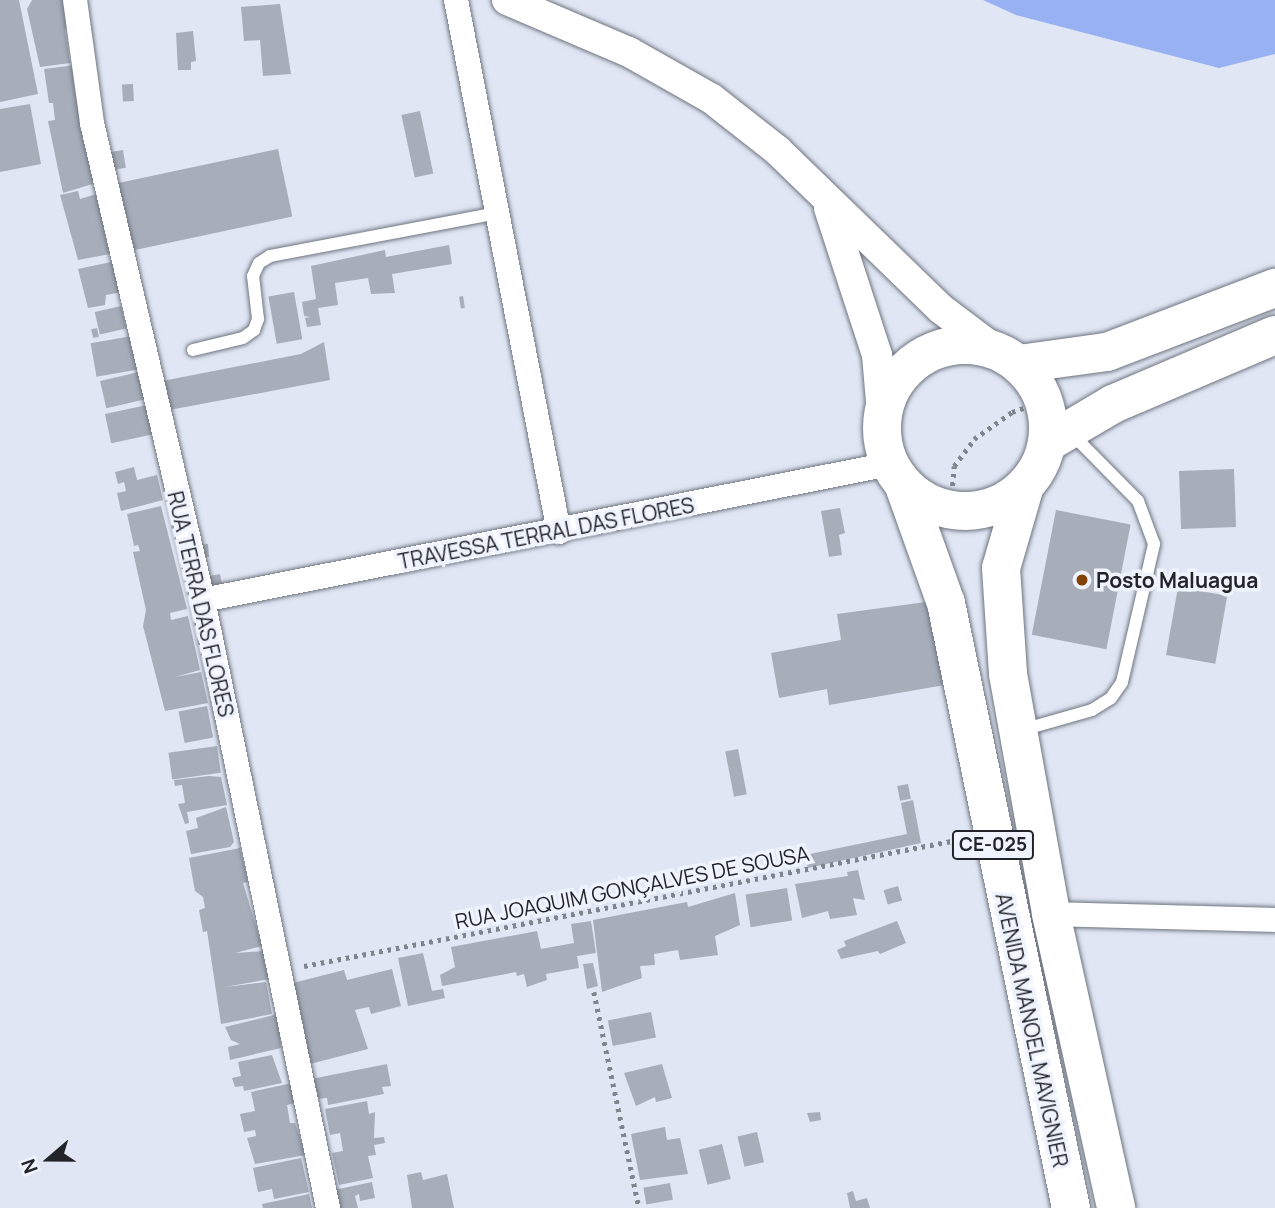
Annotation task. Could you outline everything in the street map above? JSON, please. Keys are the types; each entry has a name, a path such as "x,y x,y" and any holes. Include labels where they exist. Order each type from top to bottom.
{"highway":[{"path":"1275,288 1107,352 1006,356 965,344 937,349 911,363 892,385 882,413 882,439 897,475 938,506 977,511 1002,504 1024,489 1058,437 1113,404 1275,335"},
{"path":"1006,356 1038,386 1058,437"},
{"name":"AVENIDA MANOEL MAVIGNIER","path":"897,475 946,603 990,833 1071,1208"},
{"name":"AVENIDA MANOEL MAVIGNIER","path":"1024,489 1001,568 1000,612 1051,914 1116,1208"}],"street":[{"name":"RUA TERRA DAS FLORES","path":"75,0 108,201 202,600 328,1208"},
{"path":"456,0 559,532"},
{"path":"507,0 629,52 712,99 777,150 828,205 941,309 1006,356"},
{"path":"828,205 877,355 882,413"},
{"name":"TRAVESSA TERRAL DAS FLORES","path":"202,600 559,532 897,475"},
{"path":"1051,914 1275,920"}],"lane":[{"path":"193,350 243,338 254,330 258,319 253,276 259,263 270,256 497,213"},
{"path":"1018,731 1092,710 1111,698 1122,682 1154,544 1138,501 1058,437"}],"path":[{"name":"RUA JOAQUIM GONÇALVES DE SOUSA","path":"279,971 990,833"},
{"path":"594,992 639,1208"}],"shaded area":[{"path":"983,0 1275,0 1275,54 1219,68 1016,15"}],"building":[{"path":"0,0 19,0 38,94 0,102"},
{"path":"32,0 70,0 76,26 65,29 70,63 40,67 27,9"},
{"path":"280,4 291,74 263,76 260,40 244,41 241,7"},
{"path":"193,31 196,61 191,62 191,70 178,70 176,33"},
{"path":"76,65 99,182 63,193 48,121 55,120 53,103 49,103 44,69"},
{"path":"133,84 134,101 123,102 122,85"},
{"path":"30,104 41,164 0,172 0,109"},
{"path":"420,111 433,174 415,178 401,115"},
{"path":"278,149 292,216 128,251 114,184"},
{"path":"123,150 126,168 110,170 107,153"},
{"path":"78,191 80,199 96,194 110,254 78,260 60,195"},
{"path":"449,245 452,264 392,274 395,293 371,294 368,278 335,283 338,305 318,308 321,325 307,327 305,318 310,317 304,316 302,302 316,299 311,266 385,250 386,257"},
{"path":"116,261 122,292 106,295 105,305 88,308 78,269"},
{"path":"294,292 302,339 277,344 268,297"},
{"path":"463,296 465,308 461,308 459,297"},
{"path":"121,306 126,328 100,334 95,312"},
{"path":"97,328 99,337 93,338 91,329"},
{"path":"132,336 138,369 97,377 91,343"},
{"path":"324,342 330,380 164,411 157,382 301,354"},
{"path":"139,372 145,399 106,408 100,381"},
{"path":"147,405 153,434 111,443 105,414"},
{"path":"134,467 137,480 157,475 163,500 121,511 117,493 126,491 124,482 118,484 115,472"},
{"path":"1234,469 1236,527 1181,529 1179,471"},
{"path":"161,506 187,609 170,613 171,620 188,616 200,670 175,677 201,672 208,703 165,711 143,626 146,610 133,552 140,551 138,545 134,546 127,514"},
{"path":"840,508 845,533 839,535 842,555 829,557 821,511"},
{"name":"Posto Maluagua","path":"1056,510 1131,525 1106,649 1032,635"},
{"path":"208,544 209,557 205,557 196,545"},
{"path":"220,574 223,589 204,592 201,578"},
{"path":"1178,587 1227,596 1215,664 1166,655"},
{"path":"933,601 945,685 829,705 827,689 779,698 771,653 841,640 837,614"},
{"path":"207,706 213,737 185,743 179,712"},
{"path":"217,746 221,773 172,780 168,753"},
{"path":"738,749 747,794 734,797 725,751"},
{"path":"221,777 227,805 187,812 189,823 185,824 178,804 185,803 182,785 175,786 174,780"},
{"path":"908,784 911,799 900,801 897,786"},
{"path":"913,800 921,843 808,868 805,855 907,834 901,803"},
{"path":"226,807 234,842 230,847 191,854 186,831 198,828 196,818"},
{"path":"240,848 248,882 243,883 262,946 235,953 263,951 270,979 225,987 266,982 272,1014 221,1024 207,931 203,932 199,910 205,908 203,897 195,891 189,858"},
{"path":"858,870 865,900 853,898 857,915 830,919 828,911 802,918 795,884 848,876 847,872"},
{"path":"898,886 902,900 888,905 884,890"},
{"path":"787,888 792,921 751,927 746,895"},
{"path":"735,893 740,925 715,936 718,955 680,960 678,950 654,954 655,965 640,966 642,978 602,992 593,920 687,902 688,907"},
{"path":"591,921 596,953 577,956 579,968 546,974 547,980 527,987 524,974 517,976 516,972 442,986 440,975 455,967 451,947 537,931 541,949 574,943 571,924"},
{"path":"897,921 906,943 880,954 878,951 841,959 837,950 846,946 844,941"},
{"path":"423,953 432,991 443,989 445,998 408,1006 398,958"},
{"path":"593,963 598,986 587,989 583,964"},
{"path":"392,969 401,1006 371,1014 369,1007 355,1010 368,1049 310,1064 293,983 344,970 347,980"},
{"path":"651,1012 656,1038 613,1046 608,1020"},
{"path":"278,1014 281,1048 230,1060 228,1047 240,1044 231,1040 225,1027"},
{"path":"272,1055 282,1083 244,1091 243,1086 235,1087 232,1078 241,1076 238,1062"},
{"path":"387,1064 391,1086 382,1087 384,1094 328,1105 327,1098 316,1099 311,1079"},
{"path":"662,1064 672,1098 656,1102 655,1097 636,1106 624,1073"},
{"path":"292,1083 296,1103 287,1105 290,1123 295,1123 306,1155 255,1164 247,1138 256,1136 255,1130 244,1132 240,1114 255,1111 251,1092"},
{"path":"367,1101 369,1114 375,1112 374,1138 384,1137 385,1143 374,1145 376,1155 368,1156 373,1178 339,1185 332,1153 343,1151 340,1133 330,1135 325,1109"},
{"path":"820,1112 821,1120 810,1122 807,1113"},
{"path":"665,1127 667,1140 680,1138 688,1174 640,1180 631,1134"},
{"path":"757,1132 764,1162 744,1167 738,1136"},
{"path":"722,1144 731,1179 707,1185 699,1150"},
{"path":"301,1158 309,1192 274,1199 272,1189 258,1192 253,1168"},
{"path":"421,1172 423,1180 447,1174 454,1208 412,1208 407,1175"},
{"path":"372,1182 375,1198 360,1201 359,1194 355,1196 358,1208 338,1208 334,1190"},
{"path":"670,1183 673,1200 646,1204 643,1188"},
{"path":"853,1191 856,1201 867,1198 870,1208 850,1208 847,1193"},
{"path":"309,1194 312,1208 263,1208 262,1204"}],"place":[{"name":"Posto Maluagua","path":"1082,580"}]}
